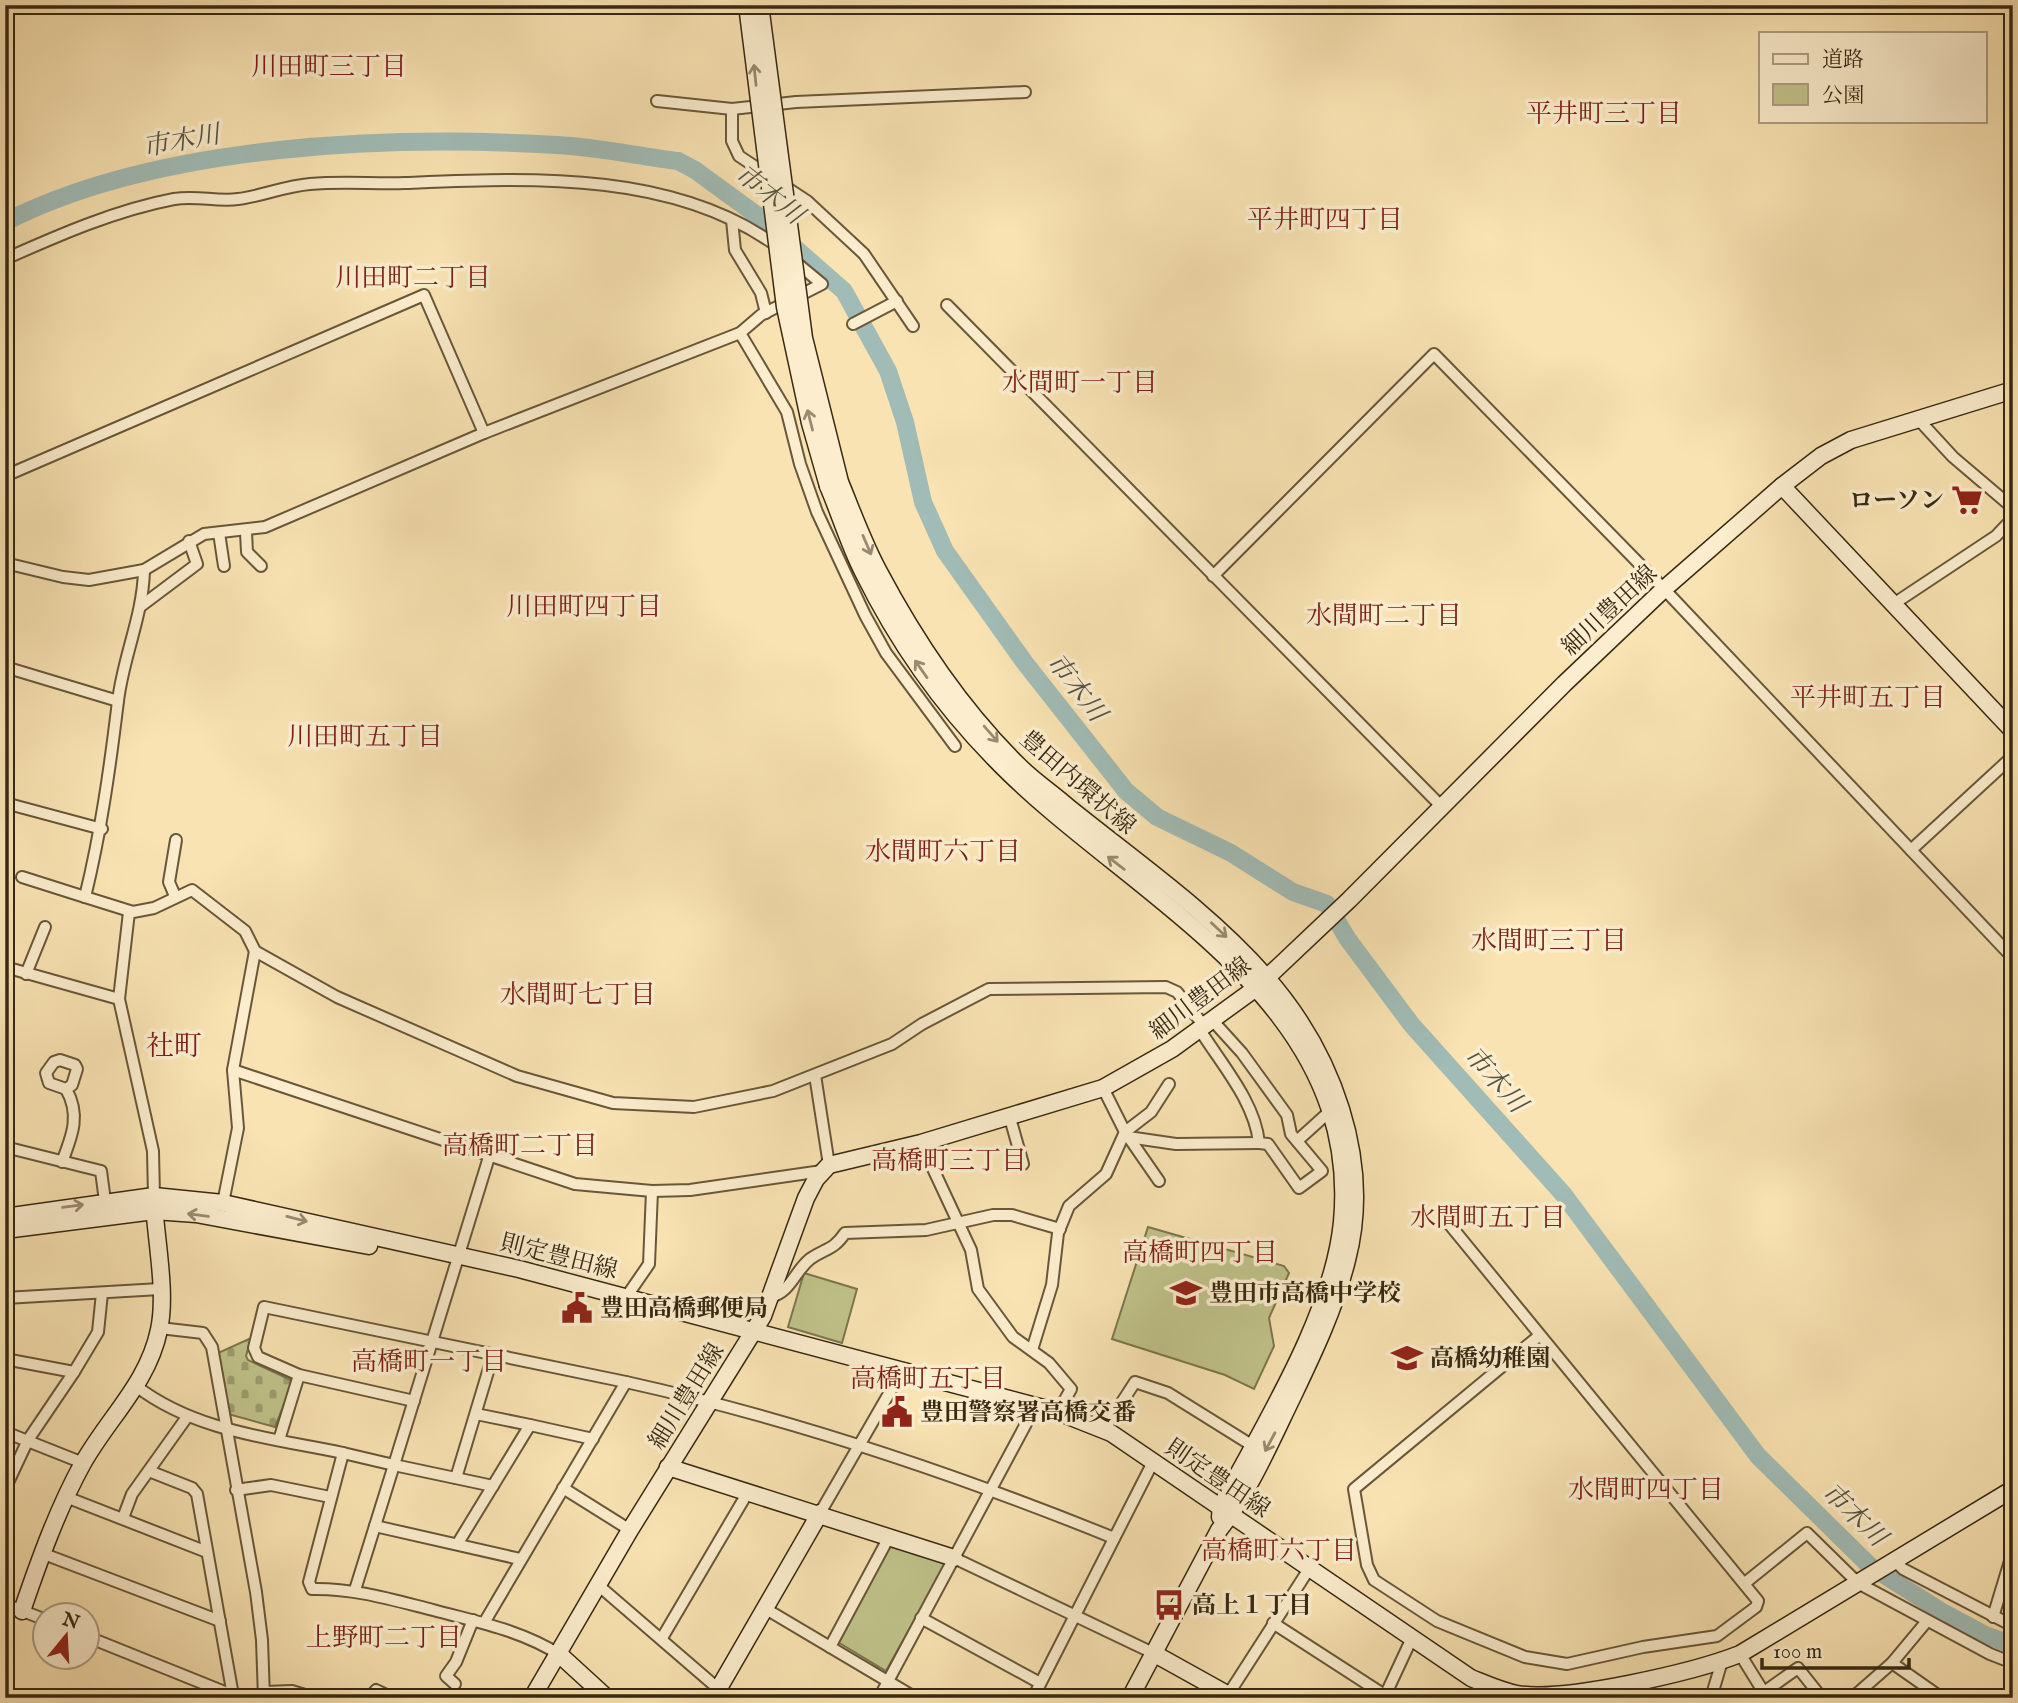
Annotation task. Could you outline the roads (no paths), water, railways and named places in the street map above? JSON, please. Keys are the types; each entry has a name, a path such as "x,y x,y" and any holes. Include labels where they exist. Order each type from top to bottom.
{"main road":[{"name":"豊田内環状線","path":"747,5 785,307 810,423 834,484 862,570 896,634 938,692 995,759 1034,796 1189,920 1261,983 1315,1046 1336,1091 1349,1138 1354,1199 1348,1259 1326,1327 1280,1423 1226,1510"},
{"name":"豊田内環状線","path":"760,5 804,338 834,484"},
{"name":"細川豊田線","path":"532,1698 668,1467 755,1329 770,1297 806,1198 825,1168 1010,1118 1103,1088 1145,1066 1206,1026 1261,983 1344,905 1564,684 1664,589 1782,486 1829,451 1874,432 2013,390"},
{"path":"1782,486 2013,731"},
{"name":"豊田内環状線","path":"1130,1698 1219,1530 1253,1446 1314,1323 1336,1257 1342,1221 1342,1184 1339,1150 1329,1112 1303,1050 1261,983"},
{"name":"則定豊田線","path":"5,1217 106,1201 223,1203 626,1296 1058,1412 1104,1430 1471,1678 1518,1696 1567,1693 1722,1661 1740,1654 2013,1489"},
{"path":"22,1611 66,1497 83,1463 149,1364 160,1328 154,1203"},
{"name":"則定豊田線","path":"5,1230 154,1203 196,1214 406,1252 458,1256"},
{"path":"668,1467 820,1513 954,1558"},
{"path":"721,1694 820,1513"},
{"path":"1153,1653 1229,1696"},
{"path":"560,1654 607,1698"}],"street":[{"path":"657,101 732,109 796,102 1026,92"},
{"path":"732,109 732,141 739,156 817,210 864,254 913,326"},
{"path":"5,259 97,221 175,199 198,196 236,200 286,187 337,183 537,180 651,193 696,205 763,236 822,284 766,313 740,333 484,433 291,518 246,532 204,534 144,570 89,580 63,578 5,563"},
{"path":"732,220 735,250 761,293 766,313"},
{"path":"5,477 424,295 484,433"},
{"path":"853,324 897,301"},
{"path":"947,305 1442,807"},
{"path":"740,333 787,412 800,464 817,512 865,615 886,653 955,746"},
{"path":"1213,576 1434,354 1664,589 2013,958"},
{"path":"1917,419 1953,457 2013,508"},
{"path":"1892,605 1996,536 2013,518"},
{"path":"246,532 247,552 261,566"},
{"path":"219,533 224,566"},
{"path":"141,606 197,564 189,541"},
{"path":"85,897 102,829 118,701 141,606 144,570"},
{"path":"5,667 118,701"},
{"path":"1911,850 2013,757"},
{"path":"5,803 102,829"},
{"path":"175,896 169,882 176,840"},
{"path":"22,877 129,912 154,908 192,890 245,931 255,951 372,1013 517,1076 581,1097 613,1103 694,1107 759,1095 892,1044 922,1024 989,989 1166,987 1177,992 1206,1026 1242,1053 1287,1115 1291,1134 1322,1171 1299,1188 1268,1143 1176,1144 1126,1135"},
{"path":"129,912 118,999 153,1151 154,1203"},
{"path":"26,974 45,927"},
{"path":"223,1203 237,1128 233,1070 255,951"},
{"path":"6,970 118,999"},
{"path":"1206,1026 1257,1124 1259,1143"},
{"path":"233,1070 575,1184 652,1191 691,1190 825,1168 815,1075"},
{"path":"1032,1350 1052,1285 1060,1229 1075,1199 1108,1171 1126,1135 1151,1112 1169,1084"},
{"path":"1103,1088 1126,1135 1159,1181"},
{"path":"62,1162 75,1122 74,1108 66,1089"},
{"path":"1297,1140 1329,1112"},
{"path":"1010,1118 1023,1164"},
{"path":"921,1143 972,1253 978,1289 1013,1337 1032,1350 1071,1389 1058,1412"},
{"path":"5,1147 101,1171 106,1201"},
{"path":"355,1590 489,1157"},
{"path":"626,1296 649,1264 652,1191"},
{"path":"770,1297 782,1294 810,1259 836,1247 845,1233 926,1230 952,1226 959,1221 1012,1215 1060,1229"},
{"path":"1450,1225 1541,1335 1745,1583 1758,1601 1756,1607 1717,1636 1652,1645 1567,1664 1525,1657 1473,1637 1437,1620 1374,1580 1367,1565 1354,1489 1541,1335"},
{"path":"5,1298 160,1289"},
{"path":"5,1489 28,1440 98,1332 102,1293"},
{"path":"414,1401 299,1375 254,1353 264,1307 710,1401 991,1488 1114,1538"},
{"path":"160,1328 204,1333 208,1337 217,1368 261,1633 264,1695 292,1691 315,1698"},
{"path":"456,1478 493,1355"},
{"path":"5,1359 74,1372"},
{"path":"820,1513 902,1371"},
{"path":"279,1440 299,1375"},
{"path":"455,1684 446,1676 626,1382"},
{"path":"1104,1430 1135,1382 1168,1393 1253,1446"},
{"path":"136,1387 187,1417 226,1429 493,1486"},
{"path":"878,1698 1035,1407"},
{"path":"476,1414 593,1438"},
{"path":"122,1518 130,1498 187,1417"},
{"path":"458,1543 530,1425"},
{"path":"5,1432 83,1463"},
{"path":"344,1453 309,1582 312,1589 355,1590 479,1622 539,1642 560,1654"},
{"path":"1033,1698 1153,1462"},
{"path":"102,1643 227,1693 232,1687 195,1490 149,1471"},
{"path":"236,1490 271,1485 330,1497"},
{"path":"563,1488 630,1530"},
{"path":"662,1638 748,1492"},
{"path":"66,1497 207,1552"},
{"path":"375,1526 520,1559"},
{"path":"1745,1583 1807,1533 1858,1583 1990,1654 2013,1662"},
{"path":"830,1647 889,1536"},
{"path":"1993,1617 2013,1552"},
{"path":"44,1554 220,1620"},
{"path":"954,1558 1153,1653"},
{"path":"1895,1560 1903,1569 2013,1626"},
{"path":"1229,1696 1309,1569"},
{"path":"598,1586 662,1638 721,1694"},
{"path":"5,1604 32,1615"},
{"path":"766,1609 916,1698"},
{"path":"921,1618 1040,1683"},
{"path":"1852,1698 1892,1663 1927,1621"},
{"path":"1273,1623 1386,1697 1412,1640"},
{"path":"1740,1654 1766,1695 1798,1668 1822,1698"},
{"path":"1711,1698 1722,1661"},
{"path":"1892,1663 1942,1698"},
{"path":"369,1698 376,1690 393,1698"}],"waterway":[{"name":"市木川","path":"5,222 66,196 132,176 202,161 348,144 491,142 572,146 678,161 695,170 762,219 844,291 888,371 905,422 923,502 945,551 1025,663 1126,791 1157,817 1231,853 1293,892 1327,904 1347,938 1411,1024 1564,1195 1758,1456 1870,1566 1944,1613 1985,1635 2013,1645"}],"place":[{"name":"ローソン","path":"1967,500"},
{"name":"豊田市高橋中学校","path":"1186,1293"},
{"name":"豊田高橋郵便局","path":"577,1308"},
{"name":"高橋幼稚園","path":"1407,1358"},
{"name":"豊田警察署高橋交番","path":"897,1412"},
{"name":"高上１丁目","path":"1169,1605"}],"district":[{"name":"川田町三丁目","path":"329,66"},
{"name":"平井町三丁目","path":"1604,113"},
{"name":"平井町四丁目","path":"1325,219"},
{"name":"川田町二丁目","path":"413,277"},
{"name":"水間町一丁目","path":"1080,382"},
{"name":"川田町四丁目","path":"584,606"},
{"name":"水間町二丁目","path":"1384,615"},
{"name":"平井町五丁目","path":"1868,697"},
{"name":"川田町五丁目","path":"365,736"},
{"name":"水間町六丁目","path":"943,851"},
{"name":"水間町三丁目","path":"1549,940"},
{"name":"水間町七丁目","path":"578,994"},
{"name":"社町","path":"174,1045"},
{"name":"高橋町二丁目","path":"520,1145"},
{"name":"高橋町三丁目","path":"949,1160"},
{"name":"水間町五丁目","path":"1488,1217"},
{"name":"高橋町四丁目","path":"1200,1252"},
{"name":"高橋町一丁目","path":"429,1361"},
{"name":"高橋町五丁目","path":"928,1378"},
{"name":"水間町四丁目","path":"1646,1489"},
{"name":"高橋町六丁目","path":"1279,1550"},
{"name":"上野町二丁目","path":"384,1637"}]}
